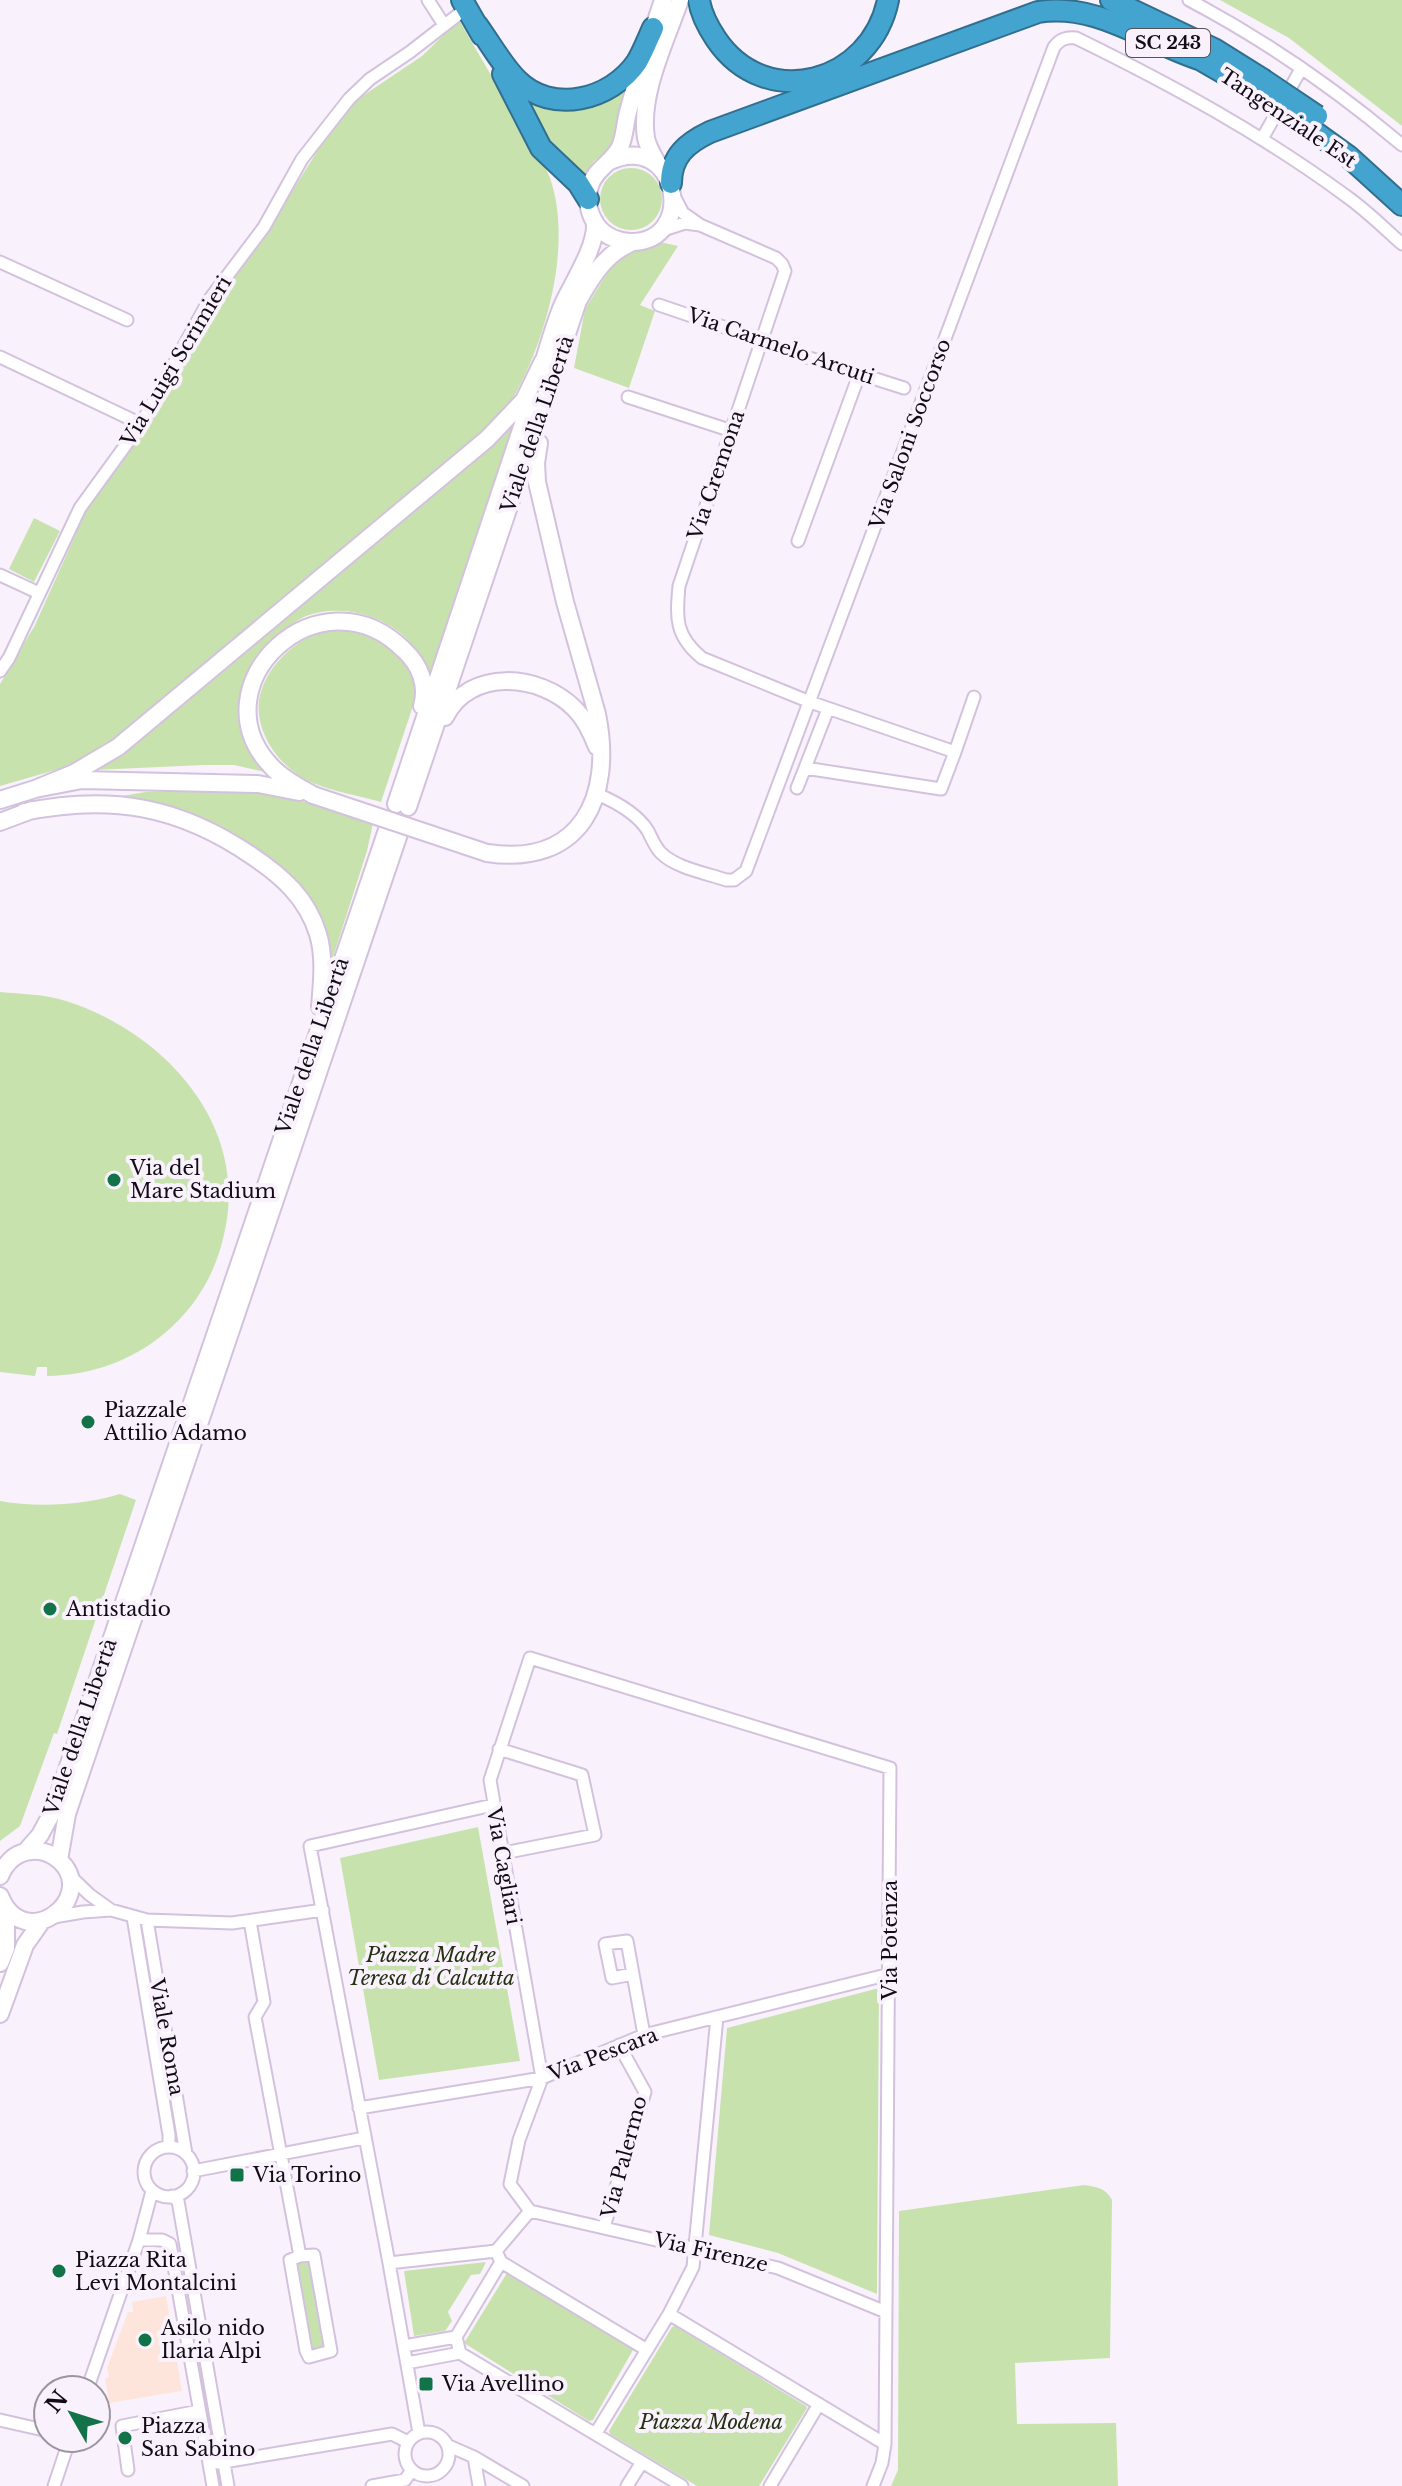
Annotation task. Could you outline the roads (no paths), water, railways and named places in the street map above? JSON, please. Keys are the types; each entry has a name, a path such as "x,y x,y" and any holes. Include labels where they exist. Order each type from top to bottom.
{"highway":[{"path":"699,0 708,27 732,58 766,77 806,81 843,68 862,51 885,15 888,0"},
{"name":"Tangenziale Est","path":"1079,0 1259,85"},
{"name":"Tangenziale Est","path":"1111,0 1214,49 1259,85 1355,146 1402,187"},
{"path":"1124,0 1149,17"},
{"path":"461,7 517,80 529,90 559,100 595,95 611,86 637,61 653,28"},
{"path":"669,182 679,155 690,143 710,132 1038,12 1061,9 1087,13 1202,60"},
{"path":"477,25 541,148 572,177 588,199"},
{"name":"Tangenziale Est","path":"1315,123 1402,205"}],"main road":[{"path":"633,242 611,237 595,222 588,199 594,176 619,150 634,88 663,0"},
{"path":"656,234 669,218 669,182 649,149 646,117 654,72 680,0"},
{"path":"608,162 633,156 651,161 669,182"},
{"name":"Viale della Libertà","path":"402,805 543,361 562,306 590,244 595,222"},
{"name":"Viale della Libertà","path":"402,805 578,301 595,273 617,250 656,234"},
{"path":"35,789 82,780 258,784 313,795 487,853 517,856 544,851 574,829 597,794 602,768 600,733 565,602 537,482 536,463 538,443 569,329"},
{"path":"0,800 74,773 118,747 444,477 510,418 524,400 543,361"},
{"path":"313,795 273,768 262,754 250,725 252,686 273,649 297,631 325,623 352,622 379,630 392,639 407,652 423,679 424,701 402,805"},
{"path":"402,805 452,704 472,689 487,683 505,680 538,685 564,700 575,709 591,732 602,768"},
{"path":"0,822 24,812 117,788 163,783"},
{"path":"24,812 89,803 160,812 205,827 269,867 300,897 318,935 322,971 316,1036"},
{"name":"Viale della Libertà","path":"0,1876 14,1855 40,1835 53,1811 316,1036 394,829 67,1814 64,1868 70,1887 68,1899 62,1909 48,1919 25,1945 0,2014"},
{"path":"14,1855 38,1851 50,1854 64,1868"},
{"path":"2,1901 23,1920 48,1919"},
{"path":"0,1963 6,1948 2,1901"}],"street":[{"path":"428,0 444,25"},
{"path":"1189,0 1239,26 1402,145"},
{"name":"Via Luigi Scrimieri","path":"0,671 80,508 141,424 209,300 264,227 302,159 349,99 370,79 444,25 461,7"},
{"name":"Via Saloni Soccorso","path":"597,794 618,803 642,823 666,857 726,880 734,880 746,871 1058,41 1066,37 1076,38 1161,79 1262,139"},
{"path":"1301,69 1262,139 1348,197 1402,244"},
{"name":"Via Cremona","path":"669,182 683,213 700,225 776,258 785,271 679,586 679,629 688,646 702,658 828,709 955,752"},
{"path":"656,234 676,224 700,225"},
{"path":"0,262 127,320"},
{"name":"Via Carmelo Arcuti","path":"659,305 753,337 762,343 904,388"},
{"path":"0,357 141,424"},
{"path":"798,541 859,375"},
{"path":"628,397 732,431"},
{"path":"0,575 39,593"},
{"path":"805,768 941,789 974,697"},
{"path":"797,788 828,709"},
{"name":"Via Cagliari","path":"530,1658 490,1780 542,2078"},
{"name":"Via Potenza","path":"530,1658 890,1768 885,2444 873,2486"},
{"path":"499,1749 582,1775 595,1835 503,1853"},
{"path":"419,2433 310,1846 493,1805"},
{"path":"64,1868 90,1895 111,1910 147,1920 232,1923 323,1910"},
{"path":"48,1919 111,1910"},
{"name":"Viale Roma","path":"133,1917 169,2147"},
{"name":"Viale Roma","path":"147,1920 186,2154 193,2171"},
{"path":"250,1921 264,2002 255,2017 300,2256"},
{"path":"633,1974 644,2035"},
{"name":"Via Pescara","path":"359,2108 542,2078 644,2035 890,1974"},
{"path":"596,2433 669,2314 693,2267 717,2017"},
{"name":"Via Palermo","path":"604,2227 645,2092 619,2045"},
{"path":"460,2353 456,2337 498,2256 530,2211 510,2184 519,2140 542,2078"},
{"path":"186,2154 169,2147 155,2152 145,2163 144,2178 152,2191 172,2196 187,2188 193,2171 364,2138"},
{"path":"93,2374 139,2240 152,2191"},
{"path":"172,2196 178,2201 228,2486"},
{"name":"Via Firenze","path":"530,2211 778,2268 886,2312"},
{"path":"139,2240 162,2240 170,2244 213,2486"},
{"path":"314,2255 331,2351 309,2357 290,2260 300,2256 314,2255"},
{"path":"389,2263 498,2256 647,2350"},
{"path":"669,2314 885,2444"},
{"path":"404,2346 456,2337"},
{"path":"407,2363 460,2353 682,2486"},
{"path":"770,2486 819,2404"},
{"path":"128,2470 122,2426 199,2411"},
{"path":"0,2420 32,2427"},
{"path":"408,2479 405,2457 408,2442 419,2433 433,2432 449,2446 523,2486"},
{"path":"209,2464 392,2434 408,2442"},
{"path":"372,2486 439,2472 449,2461 449,2446"},
{"path":"54,2486 65,2454"},
{"path":"474,2457 479,2486"},
{"path":"627,2486 642,2462"}],"place":[{"name":"Via del Mare Stadium","path":"114,1180"},
{"name":"Piazzale Attilio Adamo","path":"88,1422"},
{"name":"Antistadio","path":"50,1609"},
{"name":"Via Torino","path":"237,2175"},
{"name":"Piazza Rita Levi Montalcini","path":"59,2271"},
{"name":"Asilo nido Ilaria Alpi","path":"145,2340"},
{"name":"Via Avellino","path":"426,2384"},
{"name":"Piazza San Sabino","path":"125,2438"}],"park label":[{"name":"Piazza Madre Teresa di Calcutta","path":"431,1966"},
{"name":"Piazza Modena","path":"711,2422"}]}
